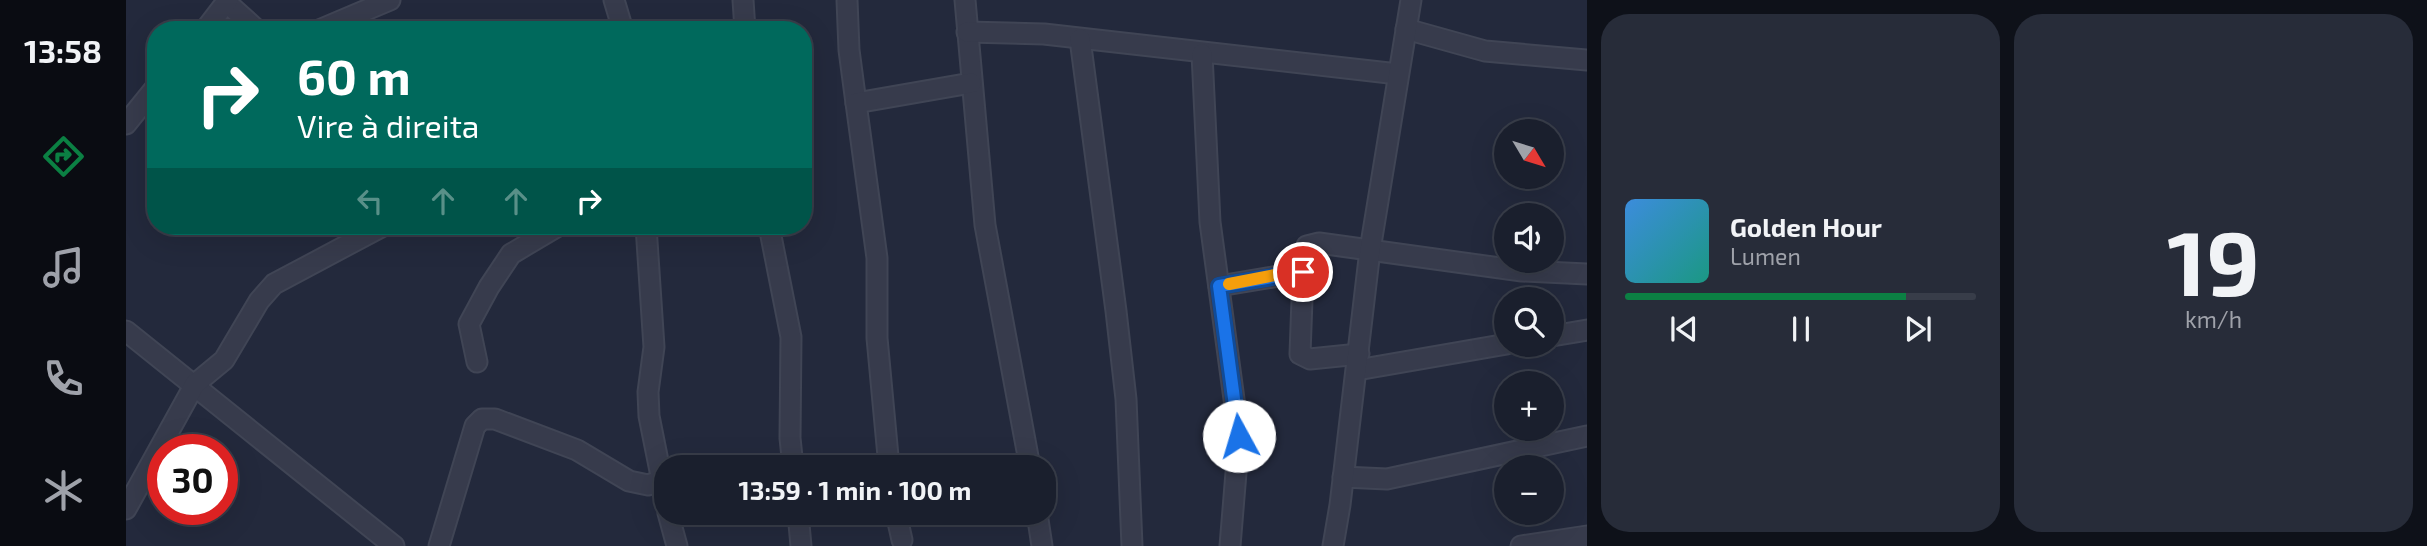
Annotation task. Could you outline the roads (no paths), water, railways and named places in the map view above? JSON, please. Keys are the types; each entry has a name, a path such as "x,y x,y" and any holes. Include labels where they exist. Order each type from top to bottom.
{"street":[{"path":"340,21 390,0"},
{"path":"614,0 620,21"},
{"path":"743,0 744,21"},
{"path":"847,0 849,50 877,258 877,338 889,455"},
{"path":"965,0 985,225 1028,455"},
{"path":"1333,546 1370,250 1411,0"},
{"path":"212,21 227,1 248,21"},
{"path":"1406,29 1485,51 1587,60"},
{"path":"967,32 1044,34 1202,54 1398,74"},
{"path":"1080,39 1098,160 1122,361 1132,546"},
{"path":"1202,54 1210,222 1239,436 1230,546"},
{"path":"856,103 971,83"},
{"path":"126,124 147,98"},
{"path":"126,509 195,384 224,360 259,301 274,284 366,235"},
{"path":"477,362 469,324 511,254 543,235"},
{"path":"647,235 654,347 648,392 656,455"},
{"path":"771,235 791,337 792,455"},
{"path":"1494,346 1358,362 1302,357 1298,339 1307,246 1320,243 1522,271 1587,274"},
{"path":"1219,286 1303,272"},
{"path":"1564,334 1587,330"},
{"path":"126,331 394,546"},
{"path":"439,546 475,426 482,419 495,419 577,450 629,481 648,485 654,483"},
{"path":"1343,477 1387,479 1587,436"},
{"path":"671,525 677,546"},
{"path":"799,525 801,546"},
{"path":"899,525 902,540"},
{"path":"1039,525 1042,546"},
{"path":"1521,546 1587,536"}]}
